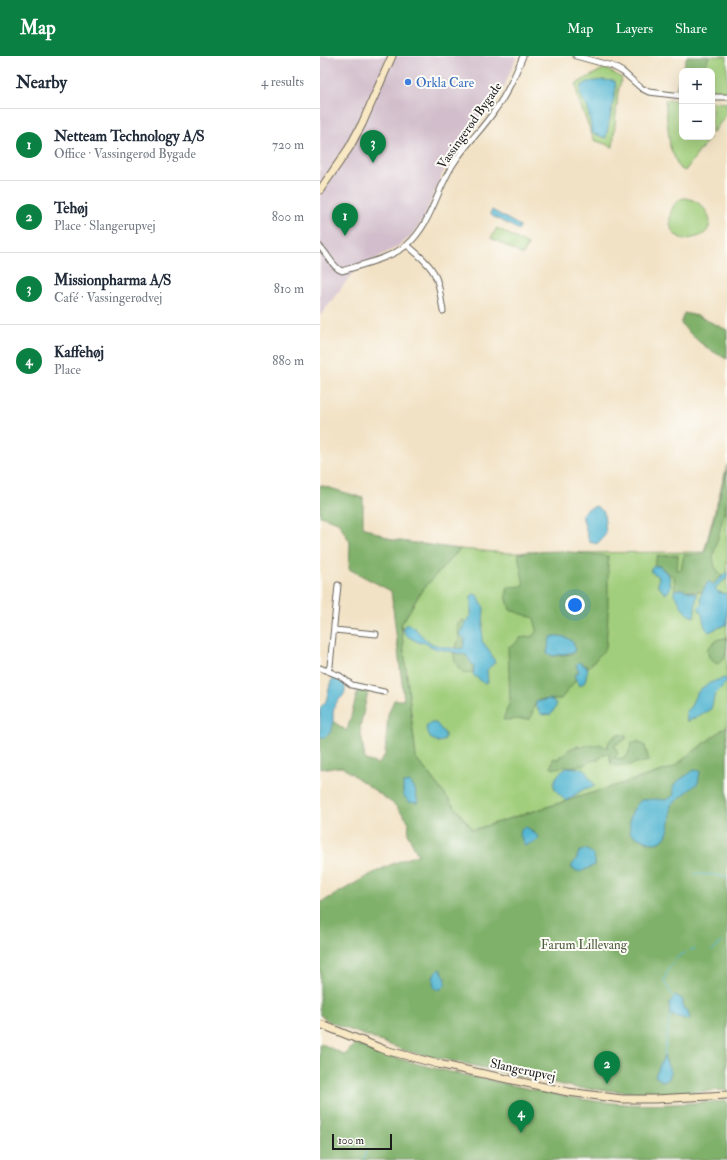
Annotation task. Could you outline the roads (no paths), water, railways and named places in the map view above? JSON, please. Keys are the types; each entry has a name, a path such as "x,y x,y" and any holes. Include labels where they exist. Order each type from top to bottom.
{"main road":[{"path":"320,190 349,148 362,124 392,56"},
{"name":"Slangerupvej","path":"320,1024 385,1050 438,1064 568,1092 622,1098 655,1099 727,1095"}],"street":[{"name":"Vassingerød Bygade","path":"320,247 328,254 337,269 342,271 390,255 406,245 426,223 451,167 496,109 514,78 523,56"},
{"path":"576,56 612,66 623,72 641,88 649,92 679,96"},
{"path":"715,97 727,98"},
{"path":"406,245 423,258 435,273 438,280 443,311"},
{"path":"328,670 334,630 338,585"},
{"path":"334,630 376,634"},
{"path":"320,668 328,670 352,685 384,692"}],"water":[{"path":"603,80 615,81 616,88 606,138 592,133 588,109 580,94 581,86 588,82"},
{"path":"492,210 520,226 519,230 492,216 490,213"},
{"path":"596,506 604,512 606,534 597,544 589,542 582,515 585,510"},
{"path":"654,566 659,566 669,575 671,587 667,593 664,593 658,585 659,577 651,572 651,569"},
{"path":"727,572 727,578 715,588 718,592 727,594 727,624 709,632 705,627 702,614 698,608 702,604 701,595 709,581 713,585"},
{"path":"681,589 697,594 694,617 684,611 674,595 674,590"},
{"path":"474,594 477,595 484,608 482,641 489,650 495,662 487,670 488,682 484,683 473,675 474,667 466,655 434,648 424,642 420,643 412,639 403,630 403,627 407,624 416,629 426,640 436,645 451,648 463,648 465,639 460,634 471,615 471,596"},
{"path":"554,636 565,637 572,641 575,648 574,652 553,656 547,653 550,638"},
{"path":"579,662 588,668 585,682 580,686 574,675 579,672 576,665"},
{"path":"727,678 727,682 715,694 711,709 687,722 686,711 691,705 698,691 710,683"},
{"path":"333,679 340,680 345,684 345,692 334,708 331,732 323,738 320,736 320,708 326,701 331,681"},
{"path":"550,699 556,703 556,707 551,714 542,715 536,706 536,702"},
{"path":"431,723 436,723 445,734 443,741 438,742 430,738 426,727"},
{"path":"569,767 584,769 595,786 584,789 566,801 555,790 554,783 558,775"},
{"path":"694,770 700,771 698,783 671,805 669,826 667,834 663,840 658,843 651,843 630,833 632,811 641,800 667,800 674,795 673,787 675,784"},
{"path":"410,782 415,789 418,803 409,802 403,795 403,783"},
{"path":"527,827 539,837 538,840 525,846 520,833 522,828"},
{"path":"585,849 593,855 595,865 580,872 572,869 572,865 579,852"},
{"path":"440,969 446,978 445,985 440,990 434,988 433,980 434,974"},
{"path":"676,995 683,1000 683,1008 688,1011 690,1020 670,1015 669,1003"},
{"path":"664,1056 671,1073 668,1080 662,1081 655,1076"}],"waterway":[{"path":"695,874 717,875 727,878"},
{"path":"712,951 722,942"},
{"path":"690,950 695,949"},
{"path":"674,998 664,981 672,964 678,957 686,952"},
{"path":"664,1056 670,1015"},
{"path":"364,1160 367,1147"}],"place":[{"name":"Orkla Care","path":"408,82"},
{"name":"Missionpharma A/S","path":"373,163"},
{"name":"Netteam Technology A/S","path":"345,236"},
{"name":"Tehøj","path":"607,1084"},
{"name":"Kaffehøj","path":"521,1133"}],"park label":[{"name":"Farum Lillevang","path":"584,944"}]}
